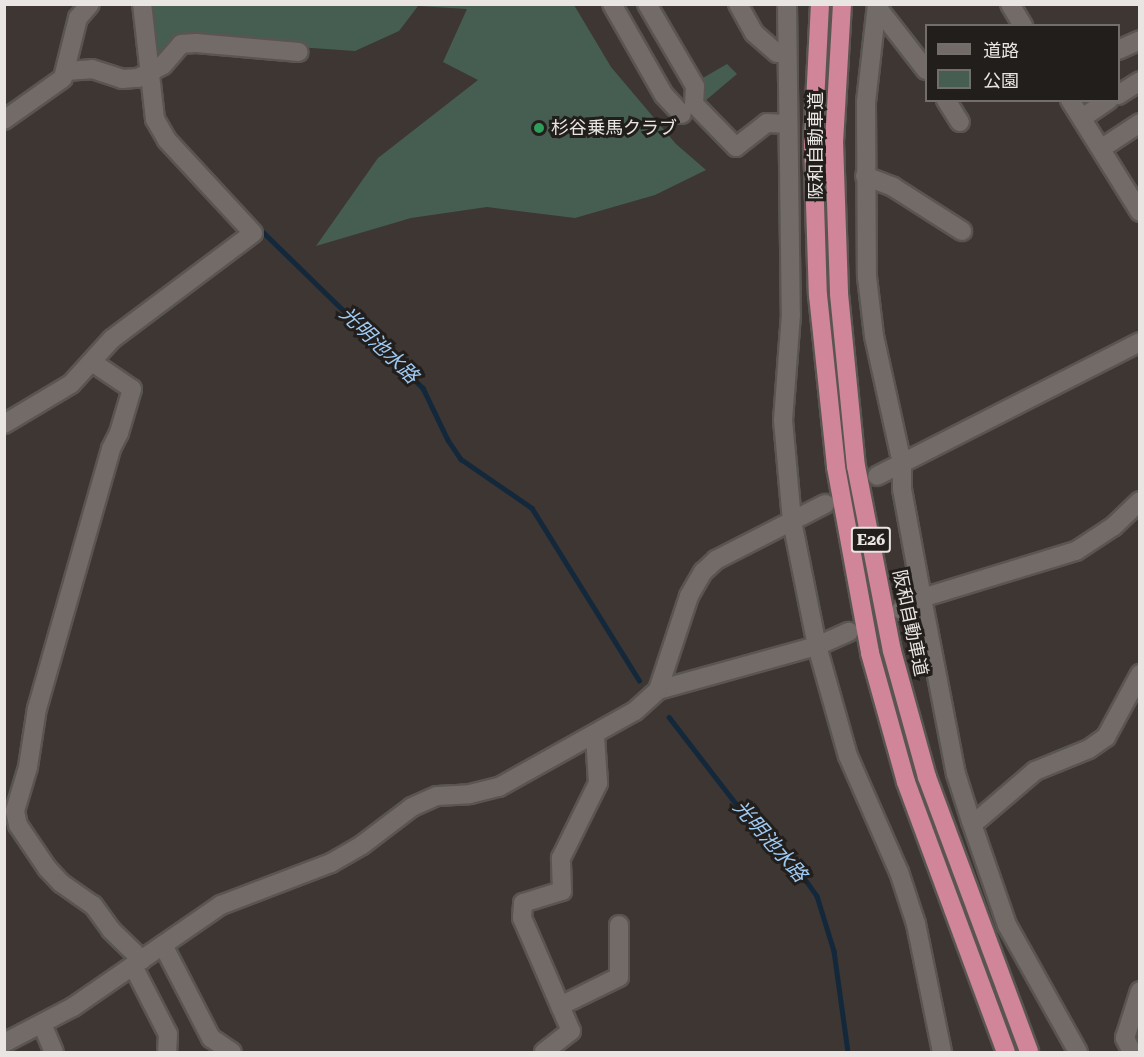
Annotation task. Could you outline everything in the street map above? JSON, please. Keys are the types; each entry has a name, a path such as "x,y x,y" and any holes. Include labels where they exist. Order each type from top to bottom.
{"highway":[{"name":"阪和自動車道","path":"820,4 813,152 818,295 836,466 870,653 906,782 1006,1053"},
{"name":"阪和自動車道","path":"842,4 834,141 839,294 856,466 892,651 927,777 1029,1053"}],"street":[{"path":"4,120 42,96 66,71 78,18 90,4"},
{"path":"4,424 57,395 127,327 253,233 167,140 155,119 141,4"},
{"path":"612,4 664,95 682,114 736,147 767,123 787,124"},
{"path":"647,4 696,86 682,114"},
{"path":"738,4 754,33 777,53 786,54"},
{"path":"787,4 791,314 783,420 792,521 817,646 849,756 899,872 916,924 942,1053"},
{"path":"1010,4 1022,24"},
{"path":"877,6 925,67"},
{"path":"877,6 866,102 867,277 874,336 903,463 903,489 922,598 957,774 971,821 1007,925 1078,1053"},
{"path":"66,71 92,69 122,79 150,75 181,44 299,52"},
{"path":"1120,93 1140,81"},
{"path":"1071,102 1138,205"},
{"path":"1082,118 1106,102"},
{"path":"1102,148 1140,123"},
{"path":"865,176 893,187 962,231"},
{"path":"877,476 1140,342"},
{"path":"92,362 132,388 120,433 111,449 36,708 28,767 15,811 18,825 47,868 61,883 93,905 138,963 168,1034 167,1053"},
{"path":"901,610 922,598 1076,551 1114,526 1140,501"},
{"path":"658,690 689,596 703,572 716,560 825,504"},
{"path":"4,1043 42,1024 138,963 221,905 332,862 362,845 412,807 437,796 470,794 499,787 635,711 658,690 817,646 849,632"},
{"path":"971,821 979,819 1035,771 1089,749 1106,737 1140,674"},
{"path":"544,1053 571,1031 522,918 523,903 562,891 561,858 598,783 595,735"},
{"path":"560,1006 619,976 619,925"},
{"path":"163,945 211,1038 232,1053"},
{"path":"1132,1053 1125,1038 1140,991"},
{"path":"42,1024 54,1053"}],"green space":[{"name":"杉谷乗馬クラブ","path":"151,5 574,5 611,67 676,144 706,170 655,195 575,218 487,207 411,218 316,246 378,158 478,80 443,62 467,9 418,6 399,31 355,51 199,40 160,60 156,59"},
{"path":"727,64 737,74 705,101 701,79"}],"waterway":[{"name":"光明池水路","path":"258,227 423,388 448,440 461,459 532,508 639,680"},
{"name":"光明池水路","path":"669,717 747,818 793,862 817,896 834,951 848,1052"}],"place":[{"name":"杉谷乗馬クラブ","path":"539,128"}]}
